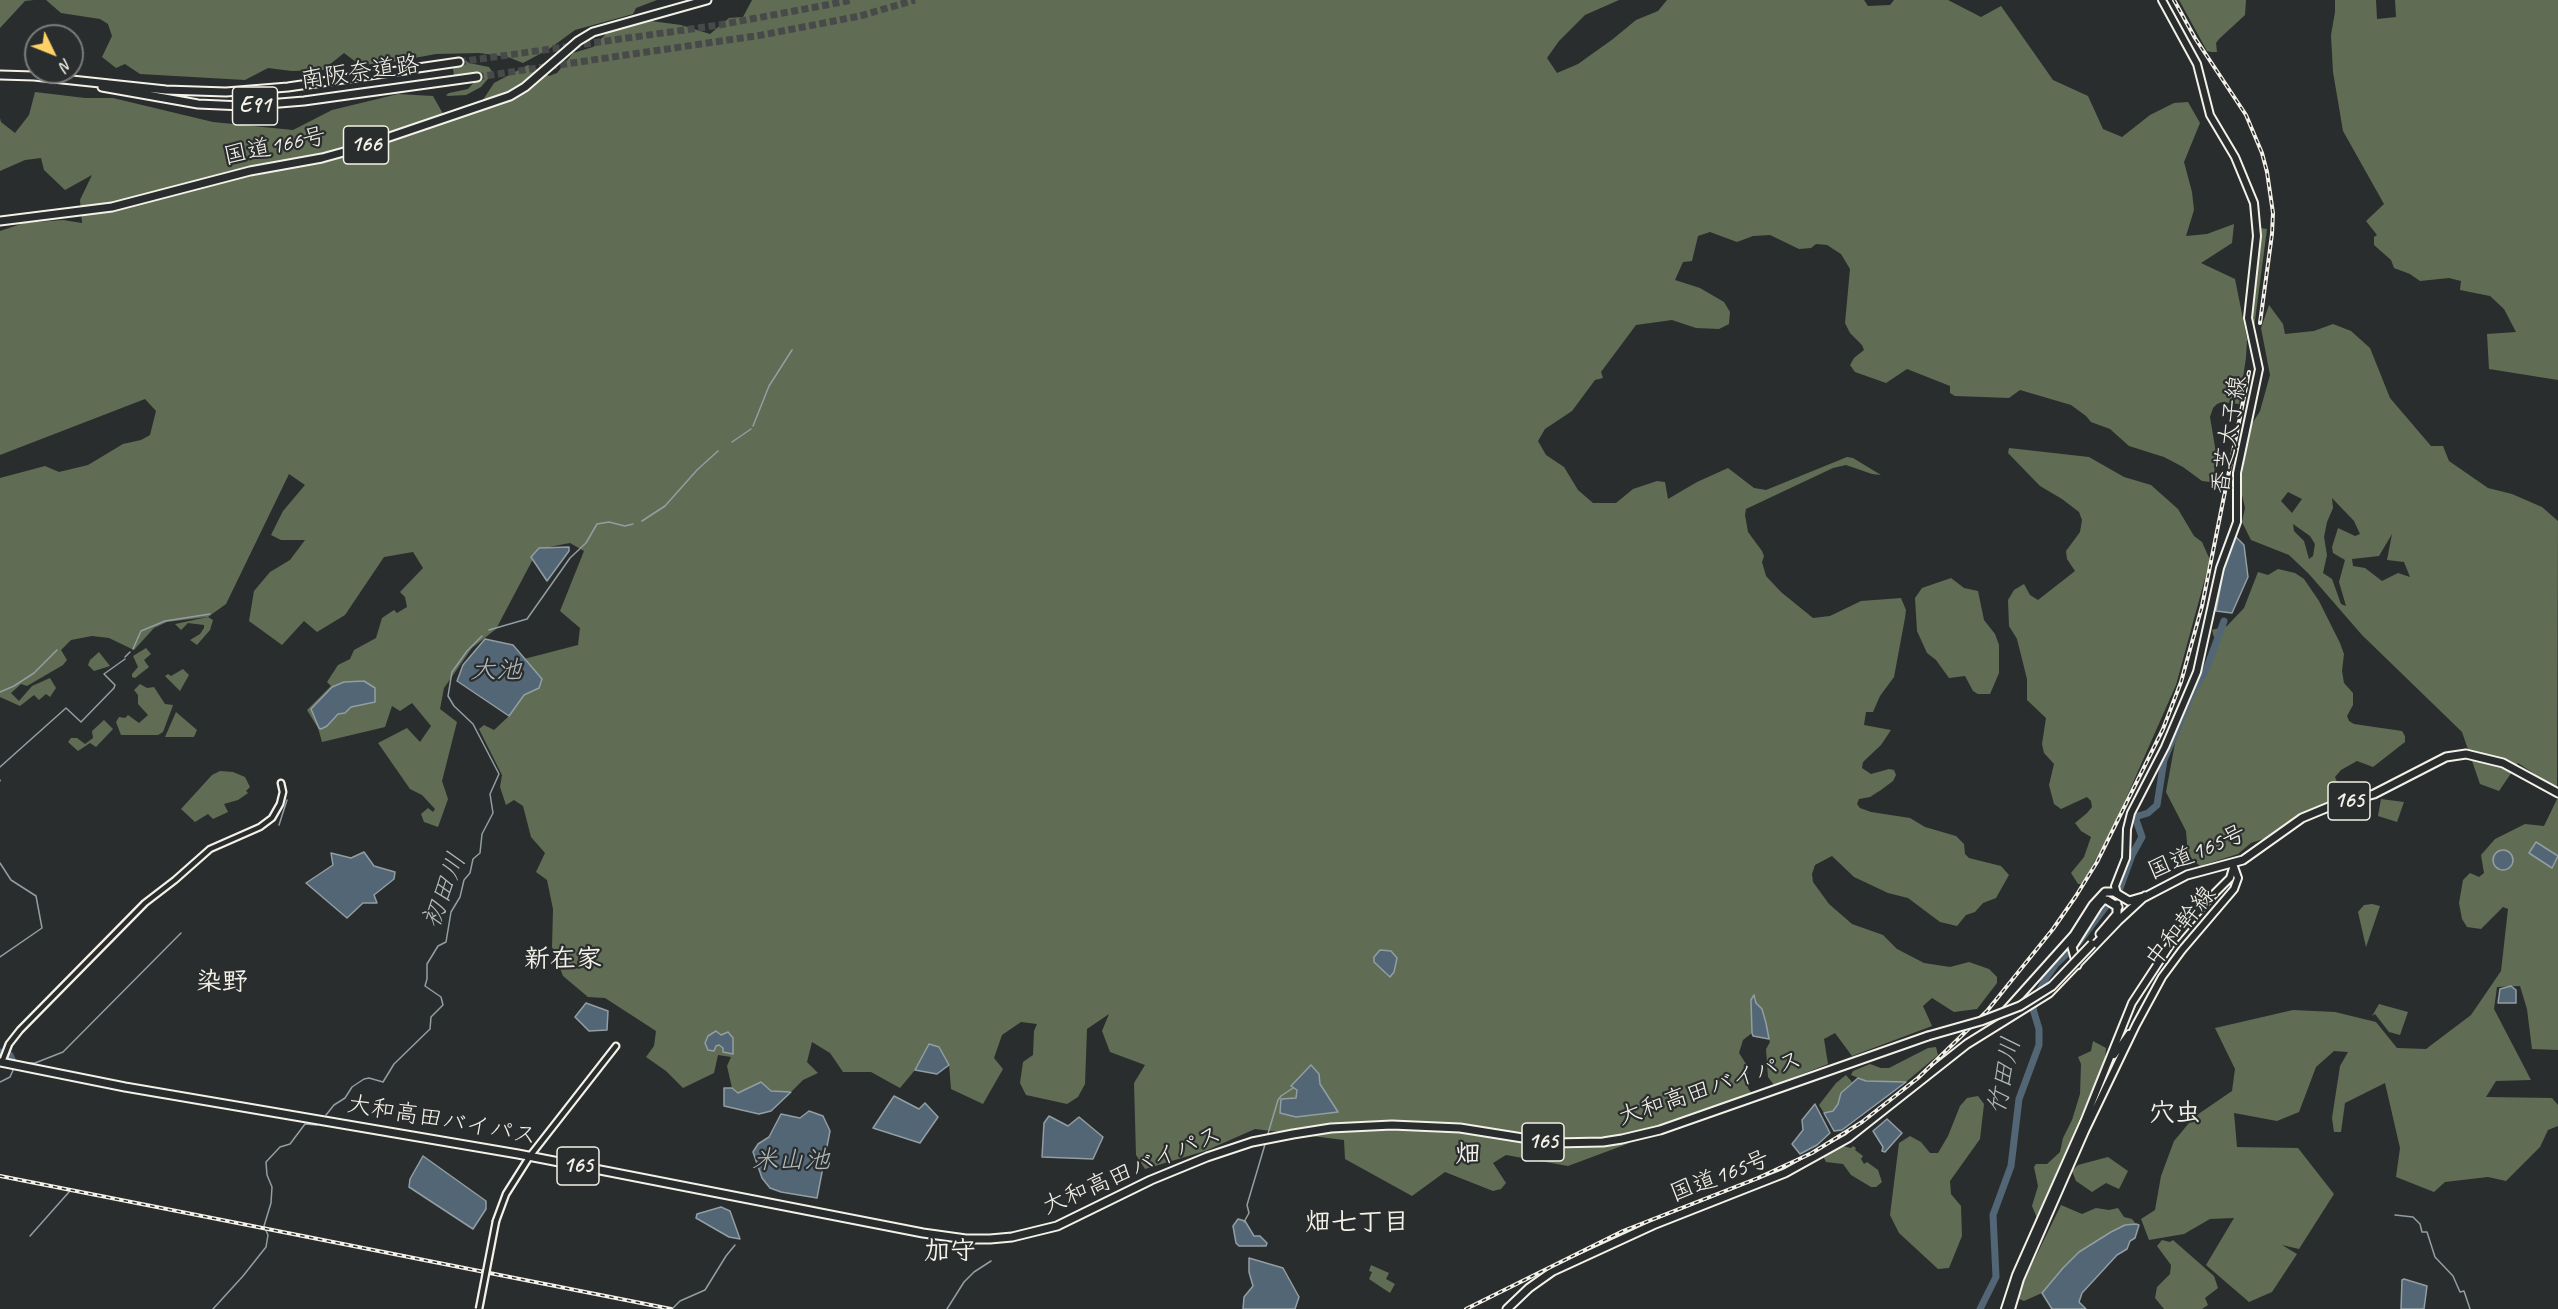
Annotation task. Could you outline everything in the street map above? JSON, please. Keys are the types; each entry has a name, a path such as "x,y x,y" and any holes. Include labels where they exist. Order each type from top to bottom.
{"highway":[{"name":"国道166号","path":"0,221 112,207 250,171 322,158 351,150 510,96 525,87 578,41 593,32 707,0"},
{"name":"南阪奈道路","path":"84,81 166,90 226,92 288,87 459,62"},
{"name":"南阪奈道路","path":"0,75 24,76"},
{"name":"南阪奈道路","path":"81,84 198,104 243,106 304,101 477,77"},
{"name":"国道165号","path":"2121,909 2187,875 2233,864 2302,818 2331,806 2374,794 2446,757 2466,754 2496,761 2558,793"},
{"name":"国道165号","path":"1938,1067 1967,1041 1997,1019 2045,965 2060,953 2093,905 2105,892 2113,892 2123,900 2134,901 2145,896"},
{"path":"2113,892 2121,909"},
{"name":"国道165号","path":"1507,1309 1548,1274 1596,1250 1785,1173 1816,1157 1865,1125 1973,1040 2040,999 2077,966 2118,921 2145,896"},
{"path":"2077,966 2072,949 2103,900 2111,901 2121,909"},
{"path":"2121,909 2123,900"},
{"name":"165","path":"2118,921 2121,909"},
{"name":"大和高田バイパス","path":"3,1061 17,1066 530,1156 810,1212 966,1239 1012,1237 1057,1226 1151,1180 1229,1149 1293,1134 1331,1128 1392,1125 1460,1128 1554,1143 1602,1142 1660,1130 2020,1006 2052,986 2121,909"},
{"name":"165","path":"2040,999 2032,999 2030,990 2060,953"}],"main road":[{"name":"香芝太子線","path":"2113,892 2126,858 2127,829 2132,813 2165,747 2197,672 2220,568 2237,522 2237,473 2259,369 2248,318 2257,236 2254,203 2235,157 2210,115 2197,64 2162,0"},
{"name":"中和幹線","path":"2011,1309 2020,1278 2085,1131 2136,1025 2162,977 2188,942 2234,890 2238,878 2233,864"},
{"name":"中和幹線","path":"2005,1309 2016,1275 2132,1003 2187,923 2230,878 2233,864"},
{"path":"2107,1065 2136,1025"}],"street":[{"path":"3,1061 9,1044 43,1005 145,903 210,849 260,827 272,818 280,804 283,792 281,783"},
{"path":"479,1309 496,1221 506,1194 530,1156 616,1046"}],"green space":[{"path":"0,0 34,0 25,1 0,28"},
{"path":"46,0 657,0 636,8 633,14 575,30 549,49 523,63 508,57 479,53 436,54 387,63 360,65 344,53 323,70 292,71 268,68 245,80 140,74 125,64 116,68 102,57 112,36 108,24 100,19 61,13"},
{"path":"752,0 1619,0 1585,15 1559,41 1547,58 1557,73 1578,64 1636,20 1658,11 1667,0 1864,0 1868,6 1890,5 1894,0 1948,0 1981,17 2001,6 2053,80 2088,96 2103,129 2122,137 2150,115 2174,103 2188,102 2200,123 2184,162 2194,210 2186,236 2207,234 2234,224 2232,243 2201,263 2235,279 2247,339 2239,404 2222,402 2217,404 2210,417 2216,453 2214,475 2210,482 2202,481 2164,457 2129,446 2110,429 2091,422 2071,405 2020,390 2009,398 1955,396 1950,393 1950,386 1907,369 1886,383 1855,372 1850,365 1854,358 1864,350 1845,323 1850,269 1841,254 1827,245 1816,244 1811,248 1799,249 1770,235 1753,236 1737,242 1710,232 1698,236 1692,261 1683,262 1675,280 1700,288 1724,302 1730,312 1729,324 1719,329 1696,328 1672,320 1636,325 1601,372 1603,378 1595,380 1572,411 1545,429 1538,441 1546,455 1564,467 1578,490 1593,503 1616,503 1633,489 1657,481 1665,482 1668,499 1728,468 1754,488 1766,490 1847,457 1853,458 1881,475 1846,465 1833,468 1746,509 1748,532 1762,551 1766,576 1781,592 1813,618 1830,616 1861,601 1901,598 1906,610 1894,677 1880,696 1873,712 1866,712 1864,725 1891,730 1881,745 1863,762 1862,768 1871,774 1889,769 1894,770 1896,775 1893,781 1881,790 1870,797 1859,799 1857,804 1860,808 1871,812 1910,818 1925,827 1956,836 1964,844 1965,854 1969,858 2001,866 2009,875 1996,898 1983,903 1975,912 1966,915 1957,926 1940,922 1908,898 1888,893 1854,877 1832,856 1815,865 1812,874 1813,882 1829,904 1852,924 1883,935 1897,949 1924,963 1950,967 1969,962 1989,969 1997,977 1997,983 1977,1009 1954,1012 1932,998 1923,1006 1932,1026 1852,1056 1835,1033 1824,1039 1828,1064 1774,1085 1768,1077 1766,1049 1770,1042 1766,1023 1755,996 1751,1000 1752,1033 1743,1040 1739,1053 1748,1067 1748,1088 1752,1094 1652,1129 1627,1144 1568,1166 1506,1155 1493,1163 1506,1183 1501,1189 1493,1191 1445,1172 1412,1196 1345,1159 1344,1140 1255,1129 1205,1151 1145,1169 1136,1155 1134,1083 1145,1065 1110,1052 1102,1031 1109,1014 1087,1029 1085,1084 1078,1097 1067,1104 1026,1095 1020,1083 1023,1062 1033,1055 1034,1031 1037,1024 1021,1022 1002,1035 994,1058 1003,1069 983,1104 951,1089 949,1064 929,1044 915,1070 900,1088 871,1072 843,1072 830,1053 812,1042 807,1062 818,1073 803,1080 792,1091 771,1091 761,1083 738,1093 732,1088 727,1066 731,1057 718,1055 714,1073 683,1088 666,1071 646,1057 654,1046 656,1031 605,998 588,997 563,976 552,947 553,909 547,880 536,872 545,853 531,837 523,806 514,800 506,805 500,787 502,775 479,729 484,725 494,730 509,716 524,694 542,679 524,659 578,645 580,628 560,611 584,551 570,543 549,547 532,561 496,629 472,648 444,688 440,709 457,722 442,781 448,799 438,827 424,822 421,814 428,808 433,812 435,809 422,795 410,789 378,743 407,728 420,742 431,726 412,703 400,711 392,706 385,727 322,742 318,728 307,710 331,686 327,682 338,665 350,659 354,650 376,638 382,618 394,610 397,613 407,607 405,597 400,592 423,568 413,552 384,557 345,615 317,632 304,621 282,645 249,621 254,591 270,572 290,560 305,540 281,540 271,535 283,511 305,485 289,474 226,604 208,617 167,622 154,628 134,650 109,638 92,636 71,640 61,650 67,660 63,665 27,686 21,684 11,693 19,701 32,686 50,678 56,688 50,697 46,694 39,700 34,695 20,706 0,697 0,478 45,466 59,472 88,465 123,444 141,440 150,435 156,411 145,399 0,455 0,231 24,223 63,220 82,223 80,200 92,175 65,190 44,170 41,158 25,160 0,171 0,118 1,122 15,133 29,115 35,92 85,98 113,98 213,122 293,130 332,110 398,94 433,96 447,121 475,112 494,83 528,65 549,76 557,73 573,53 593,47 607,33 651,21 681,25 710,34 729,18 743,17","holes":["1319,1074 1323,1088 1280,1113 1297,1098 1297,1090"]},
{"path":"2179,0 2246,0 2245,15 2219,39 2216,43 2217,52 2211,52 2207,51"},
{"path":"2335,0 2376,0 2377,19 2396,17 2395,0 2558,0 2558,380 2489,369 2487,334 2516,332 2504,309 2490,296 2460,290 2461,281 2449,278 2420,281 2394,268 2391,260 2374,245 2374,237 2377,235 2366,221 2384,204 2343,131 2333,72 2331,35"},
{"path":"462,57 469,63 489,67 493,73 481,87 466,95 448,96 446,95 449,93 468,89 477,79 475,74 454,76 453,68 464,65"},
{"path":"2259,228 2267,229 2254,328 2252,312"},
{"path":"2269,305 2283,324 2285,334 2314,331 2333,324 2351,331 2370,348 2390,398 2431,446 2443,446 2449,461 2488,488 2512,494 2542,507 2558,521 2557,789 2518,763 2499,791 2480,784 2462,732 2362,635 2309,574 2289,555 2251,540 2242,522 2245,508 2240,486 2250,427 2260,411 2270,375 2261,328","holes":["2288,492 2302,499 2292,513 2281,501","2332,498 2354,521 2360,534 2355,536 2338,528 2332,547 2333,553 2345,560 2339,582 2346,606 2341,604 2332,579 2323,573 2327,555 2324,537 2333,508","2293,524 2310,536 2315,544 2313,556 2309,559 2304,541 2294,531","2392,534 2387,560 2404,562 2410,577 2398,573 2382,581 2365,568 2353,566 2352,559 2379,556"]},
{"path":"2009,448 2089,457 2124,477 2151,485 2178,509 2194,536 2202,542 2210,560 2176,685 2113,828 2082,884 2078,884 2071,873 2084,857 2091,837 2081,831 2075,823 2092,807 2091,801 2087,797 2061,809 2054,804 2049,785 2054,764 2044,753 2042,744 2046,718 2027,700 2027,679 2017,639 2009,626 2008,600 2014,590 2024,584 2030,595 2038,600 2075,571 2067,559 2066,551 2080,532 2082,520 2079,512 2040,486 2008,453"},
{"path":"2278,569 2295,573 2304,579 2319,601 2340,643 2344,654 2342,671 2344,683 2353,693 2353,705 2347,716 2349,721 2354,724 2402,731 2405,742 2373,767 2357,761 2341,770 2335,777 2342,794 2338,801 2272,836 2251,843 2238,854 2200,866 2188,855 2186,831 2166,792 2175,743 2215,641 2212,630 2227,626 2244,608 2258,572 2268,575"},
{"path":"1951,578 1964,588 1978,591 1984,620 1995,634 1999,645 1999,673 1990,694 1978,694 1973,691 1965,676 1949,678 1936,660 1927,653 1917,631 1915,598 1922,588"},
{"path":"208,617 213,620 210,630 197,645 190,640 200,634 204,625 188,623 181,630 175,624"},
{"path":"146,648 151,654 144,660 149,667 135,678 132,677 138,667 133,656"},
{"path":"99,652 110,666 94,671 88,665"},
{"path":"183,669 189,675 180,691 165,676 168,674 171,676"},
{"path":"140,684 147,688 154,687 165,704 173,705 172,708 163,732 158,735 121,735 116,722 119,717 125,718 128,715 139,723 148,715 138,704 138,695 134,690"},
{"path":"176,712 197,730 194,737 165,737"},
{"path":"104,720 113,729 96,747 90,743 78,751 68,742 71,738 77,738 85,744 93,738 92,731"},
{"path":"220,771 233,772 245,777 250,787 246,791 248,793 238,800 224,804 228,812 213,819 208,814 195,822 181,809 212,775"},
{"path":"2558,797 2558,1050 2532,1049 2527,1009 2520,986 2497,987 2494,1009 2531,1080 2496,1081 2486,1097 2552,1098 2558,1105 2558,1126 2548,1130 2540,1147 2506,1181 2488,1177 2445,1182 2434,1192 2396,1177 2400,1148 2385,1083 2345,1103 2341,1132 2334,1132 2332,1118 2340,1066 2348,1052 2334,1051 2316,1067 2299,1112 2277,1121 2234,1113 2237,1147 2298,1148 2334,1194 2299,1249 2282,1245 2297,1254 2272,1292 2249,1302 2206,1265 2234,1218 2210,1219 2184,1234 2149,1240 2141,1219 2155,1210 2161,1176 2174,1141 2194,1117 2232,1091 2235,1069 2215,1028 2293,1010 2335,1012 2376,1022 2397,1048 2426,1049 2471,1015 2501,971 2508,909 2503,907 2481,929 2467,927 2462,919 2459,903 2463,880 2470,873 2479,877 2484,873 2481,855 2495,839 2525,824 2544,826"},
{"path":"2381,799 2404,802 2397,822 2378,816"},
{"path":"2364,905 2380,906 2366,947 2358,912"},
{"path":"2379,1004 2408,1012 2400,1035 2389,1032 2375,1014 2372,1016"},
{"path":"2093,1041 2106,1048 2105,1060 2037,1218 2032,1206 2038,1186 2034,1167 2036,1164 2047,1164 2060,1152 2080,1094 2081,1064 2078,1057 2091,1051"},
{"path":"1936,1047 1938,1055 1906,1082 1866,1081 1851,1075 1853,1071 1870,1064 1889,1068 1928,1048"},
{"path":"1846,1075 1852,1082 1841,1093 1838,1104 1831,1114 1824,1113 1819,1105 1836,1083"},
{"path":"1978,1096 1984,1104 1980,1139 1950,1181 1951,1194 1961,1206 1962,1236 1949,1268 1938,1269 1899,1233 1890,1215 1899,1143 1910,1136 1921,1142 1930,1153 1938,1153 1948,1136 1960,1106 1967,1098"},
{"path":"1842,1146 1856,1148 1855,1150 1863,1156 1861,1159 1864,1164 1867,1162 1878,1170 1882,1182 1876,1187 1871,1187 1851,1175 1843,1164 1826,1162 1823,1156"},
{"path":"2108,1157 2128,1171 2119,1189 2106,1183 2092,1192 2076,1181 2072,1171 2078,1165"},
{"path":"2061,1205 2082,1214 2096,1208 2109,1210 2118,1208 2124,1217 2132,1219 2136,1224 2125,1225 2063,1268 2042,1293 2024,1301 2019,1299 2018,1293"},
{"path":"2162,1240 2170,1242 2173,1240 2214,1276 2218,1288 2205,1298 2208,1305 2202,1309 2164,1309 2155,1298 2157,1287 2170,1274 2171,1265 2157,1246"},
{"path":"1371,1265 1389,1273 1386,1279 1395,1284 1390,1293 1369,1279 1372,1272 1369,1271"}],"water":[{"path":"2235,536 2244,545 2248,577 2232,613 2216,611 2224,567"},
{"path":"569,547 569,551 547,581 531,557 539,548"},
{"name":"大池","path":"485,639 513,645 542,679 539,688 524,695 509,716 457,681 463,665"},
{"path":"364,681 375,688 375,702 351,707 345,713 338,714 327,726 319,728 311,709 332,687 344,682"},
{"path":"2536,842 2558,856 2552,868 2529,853"},
{"path":"2503,850 2510,853 2513,860 2510,867 2503,870 2496,867 2493,860 2496,853"},
{"path":"364,852 374,866 395,872 394,879 374,895 377,903 363,903 347,918 306,883 333,865 331,853 351,858"},
{"path":"1380,950 1391,951 1397,958 1394,972 1390,977 1374,962 1374,957"},
{"path":"2511,986 2516,990 2516,1003 2498,1003 2500,989"},
{"path":"1754,995 1756,1003 1762,1009 1769,1039 1753,1036 1751,1000"},
{"path":"586,1003 608,1011 607,1030 589,1031 575,1017"},
{"path":"716,1031 721,1035 728,1032 733,1038 733,1054 723,1052 723,1048 719,1045 714,1051 708,1050 705,1043 708,1036"},
{"path":"929,1044 939,1047 949,1065 937,1074 915,1070"},
{"path":"1311,1065 1319,1074 1320,1084 1338,1112 1296,1117 1280,1113 1281,1099 1296,1098 1297,1090 1291,1086"},
{"path":"1858,1078 1866,1081 1906,1082 1842,1130 1834,1131 1824,1113 1833,1111 1841,1093"},
{"path":"761,1082 771,1091 791,1092 771,1111 759,1114 724,1106 724,1088 732,1088 738,1093"},
{"path":"894,1096 919,1109 925,1103 938,1117 920,1143 873,1128"},
{"path":"1815,1104 1830,1133 1817,1145 1800,1154 1792,1144 1803,1130 1802,1120"},
{"name":"米山池","path":"809,1111 823,1116 830,1131 817,1198 770,1188 762,1178 753,1152 758,1144 769,1137 781,1114 800,1118"},
{"path":"1049,1116 1068,1126 1079,1117 1103,1137 1093,1159 1042,1157 1044,1123"},
{"path":"1887,1119 1902,1133 1885,1152 1882,1151 1883,1147 1873,1131"},
{"path":"423,1156 486,1201 486,1209 473,1229 409,1187 410,1179"},
{"path":"721,1207 730,1211 740,1239 729,1237 696,1218 697,1214"},
{"path":"1238,1219 1245,1221 1254,1236 1260,1236 1267,1243 1266,1246 1239,1246 1236,1243 1233,1226"},
{"path":"2125,1225 2139,1225 2135,1238 2130,1241 2127,1249 2117,1255 2082,1293 2079,1302 2086,1309 2052,1309 2042,1293 2063,1268 2079,1252 2111,1232"},
{"path":"1249,1258 1283,1268 1299,1297 1295,1309 1243,1309 1244,1297 1253,1286 1249,1272"},
{"path":"2402,1280 2427,1286 2424,1309 2401,1309"}],"waterway":[{"name":"初田川","path":"753,426 769,386 792,350"},
{"name":"初田川","path":"732,442 751,429"},
{"name":"初田川","path":"642,521 665,506 697,470 718,451"},
{"name":"初田川","path":"489,630 527,619 570,558 586,543 597,524 609,522 625,526 633,524"},
{"path":"133,649 141,631 165,621 210,614"},
{"name":"竹田川","path":"2120,888 2132,855 2142,837 2135,817 2148,813 2157,805 2164,760 2194,689 2206,670 2224,621"},
{"name":"初田川","path":"326,1115 334,1105 345,1098 352,1087 364,1079 383,1082 394,1064 430,1029 431,1017 443,1005 441,997 425,986 427,964 438,946 446,942 451,912 460,897 464,880 470,873 473,859 480,853 482,834 493,813 490,794 499,774 473,724 454,706 448,696 452,672 467,651 482,636"},
{"path":"0,692 34,673 57,650"},
{"path":"125,657 130,652"},
{"path":"0,767 66,708 81,722 114,688 115,685 104,674 125,659"},
{"path":"279,825 287,800"},
{"path":"0,863 11,880 36,896 42,928 0,957"},
{"name":"竹田川","path":"1980,1309 1996,1277 1993,1215 2011,1166 2019,1099 2039,1045 2039,1029 2033,1009 2036,998 2056,964 2079,942 2107,905"},
{"path":"23,1063 35,1063 63,1052 181,933"},
{"path":"0,1052 10,1055 14,1064"},
{"path":"0,1082 10,1077 14,1068"},
{"path":"1267,1137 1278,1100 1293,1088"},
{"name":"初田川","path":"213,1309 266,1247 268,1235 264,1226 271,1203 272,1187 267,1175 266,1162 280,1147 290,1144 305,1124 317,1125"},
{"path":"1244,1222 1249,1213 1247,1205 1266,1141"},
{"path":"30,1236 69,1192"},
{"path":"2395,1215 2413,1217 2420,1224 2422,1232 2427,1232 2435,1257 2453,1276 2460,1292 2464,1291 2470,1309"},
{"path":"672,1309 680,1301 705,1290 735,1245"},
{"path":"947,1309 964,1282 991,1261"}],"tunnel":[{"path":"459,62 719,25 853,0"},
{"path":"477,77 762,35 860,16 915,0"}],"railway":[{"path":"2174,0 2195,38 2246,115 2262,153 2273,213 2260,323"},
{"path":"1466,1309 1623,1231 1758,1178 1812,1153 1862,1122 1918,1078 1987,1011 2053,929 2076,896 2097,862 2163,729 2181,682 2202,606 2249,372"},
{"path":"0,1176 671,1309"}],"district":[{"name":"新在家","path":"563,960"},
{"name":"染野","path":"222,983"},
{"name":"穴虫","path":"2175,1114"},
{"name":"畑","path":"1468,1155"},
{"name":"畑七丁目","path":"1357,1223"},
{"name":"加守","path":"950,1252"}]}
